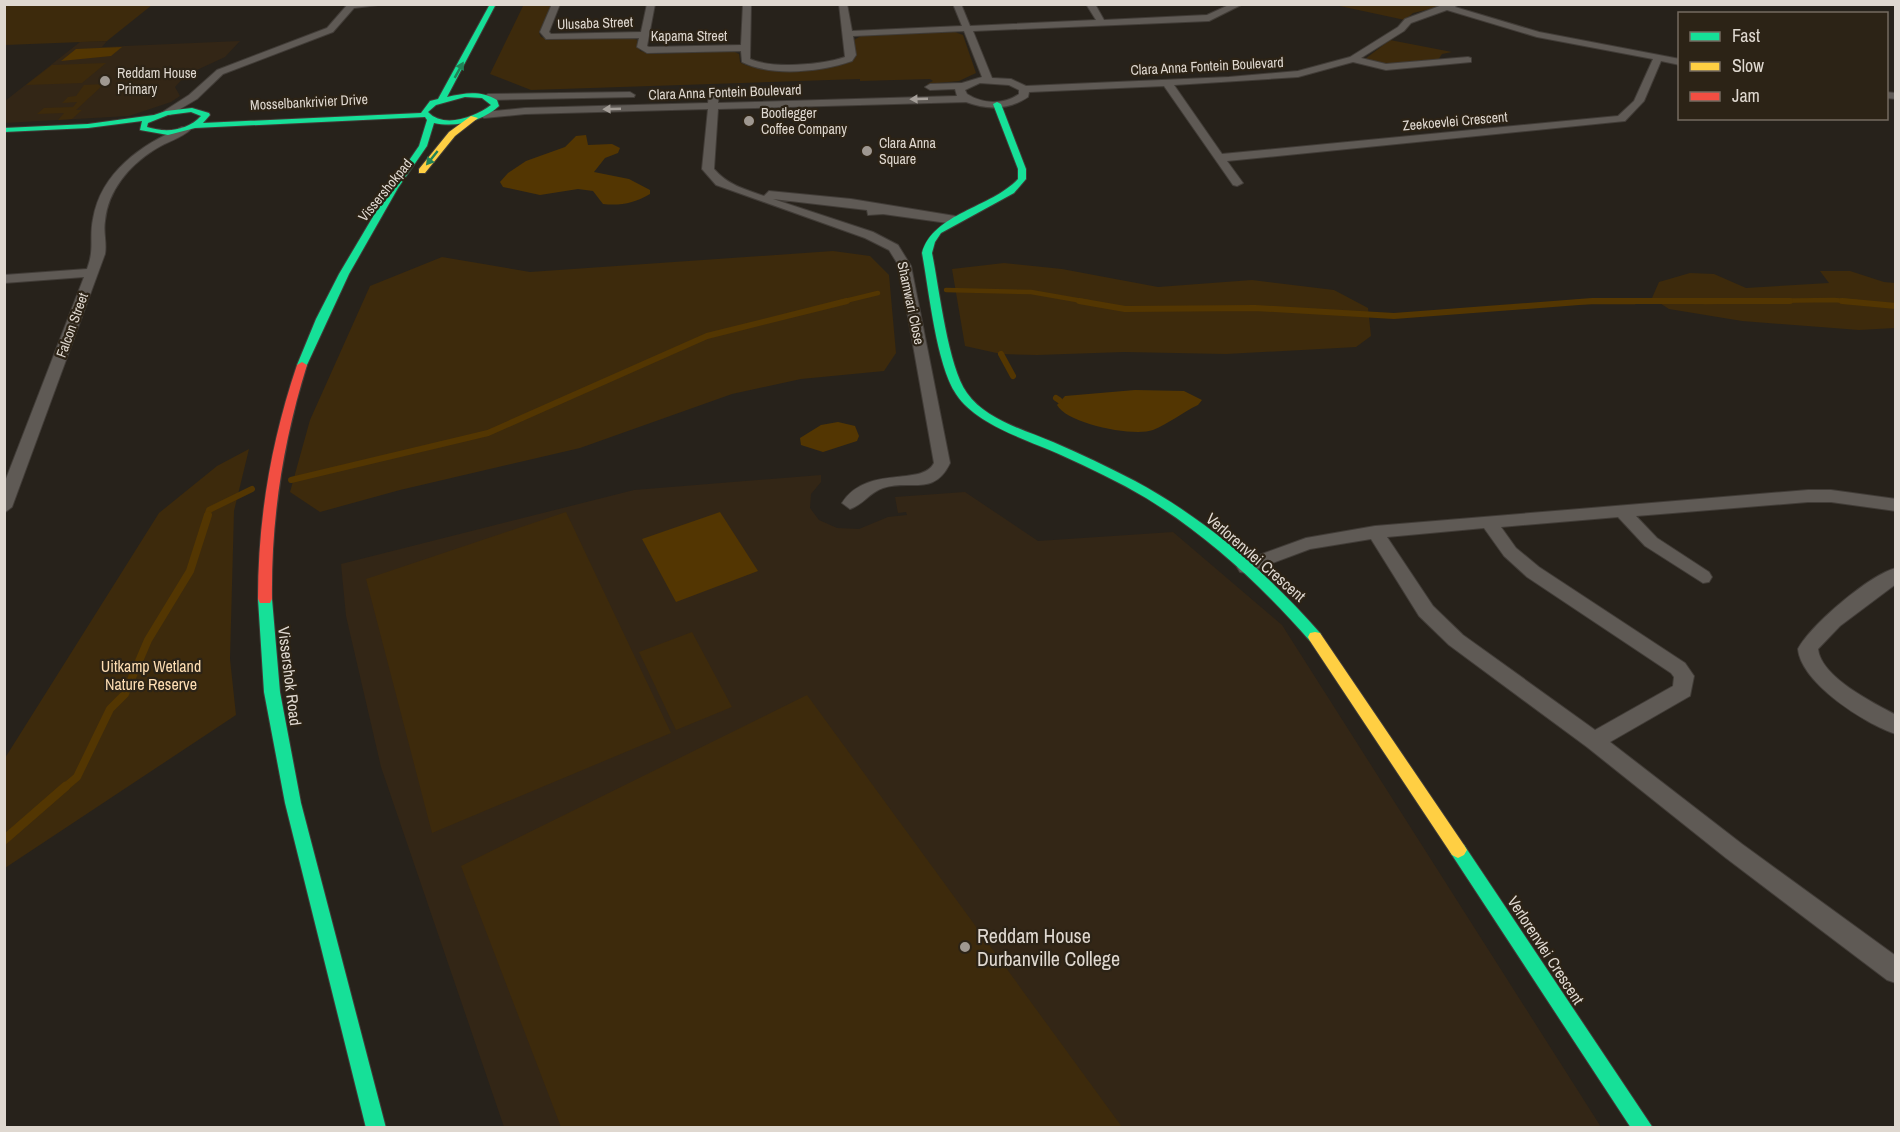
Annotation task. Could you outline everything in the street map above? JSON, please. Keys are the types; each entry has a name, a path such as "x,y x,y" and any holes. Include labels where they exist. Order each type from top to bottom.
{"main road":[{"name":"Vissershokpad","path":"367,238 405,168 430,133 433,125 433,110 493,4"},
{"path":"433,110 451,122 479,117 495,106 494,102 468,86 504,4"},
{"path":"433,110 483,96"},
{"name":"Verlorenvlei Crescent","path":"997,105 1022,170 1022,179 1011,191 955,220 933,236 927,253 951,367 959,390 968,403 985,416 1149,494 1183,516 1286,602 1318,640 1643,1128"},
{"name":"Mosselbankrivier Drive","path":"147,125 166,113 433,110"},
{"name":"Mosselbankrivier Drive","path":"147,125 166,132 190,127 433,110"},
{"path":"190,127 202,112"},
{"name":"Vissershokpad","path":"367,238 452,134 479,117"},
{"path":"4,130 147,125"},
{"name":"Vissershok Road","path":"367,238 313,338 288,409 266,514 264,595 268,657 287,784 376,1128"}],"street":[{"path":"166,113 193,97 220,72 330,30 352,5 382,4"},
{"name":"Ulusaba Street","path":"556,4 544,32 549,37 645,35"},
{"name":"Kapama Street","path":"651,4 642,46 650,51 746,48"},
{"path":"747,4 745,60 757,66 835,63 851,57 843,4"},
{"path":"957,4 988,79"},
{"path":"1090,4 1102,23"},
{"path":"847,34 1209,18 1239,4"},
{"name":"Clara Anna Fontein Boulevard","path":"1024,89 1288,75 1353,59 1415,18 1454,8 1478,5"},
{"path":"1454,8 1537,34 1678,62"},
{"name":"Clara Anna Fontein Boulevard","path":"1401,29 1454,8"},
{"name":"Zeekoevlei Crescent","path":"1219,159 1621,119 1631,113 1658,58"},
{"path":"1353,59 1386,67 1468,60"},
{"path":"915,87 963,86 988,79 1011,82 1024,89 1024,95 1017,100 997,105"},
{"path":"1167,83 1237,183"},
{"path":"963,86 960,93 966,99"},
{"name":"Clara Anna Fontein Boulevard","path":"703,93 717,97"},
{"name":"Clara Anna Fontein Boulevard","path":"483,96 646,95"},
{"path":"193,97 202,112"},
{"name":"Clara Anna Fontein Boulevard","path":"479,117 717,97 966,99 997,105"},
{"name":"Shamwari Close","path":"717,97 708,169 720,183 887,243 902,257 942,463 937,472 925,479 878,483 850,503"},
{"path":"142,150 147,125"},
{"name":"Falcon Street","path":"4,507 101,248 98,223 105,197 119,173 142,150 190,127"},
{"path":"752,196 824,200 955,220"},
{"path":"833,223 856,215 883,210"},
{"path":"4,279 91,273"},
{"path":"1246,567 1306,544 1376,532 1808,496 1831,496 1896,505"},
{"path":"1622,511 1651,542 1703,577"},
{"path":"1489,522 1510,552 1533,572 1678,668 1684,676 1683,690 1594,741"},
{"path":"1376,532 1426,610 1456,640 1594,741 1734,851 1896,970"},
{"path":"1896,574 1824,628 1808,648 1808,656 1822,678 1896,726"}],"shaded area":[{"name":"Reddam House Primary","path":"107,41 102,47 240,41 225,57 186,75 175,87 180,96 171,102 129,116 5,123 5,101 80,42"},
{"path":"122,47 111,56 61,61 76,49"},
{"path":"586,135 588,145 612,144 620,148 618,153 605,158 594,172 629,179 650,190 650,194 633,202 609,205 603,204 593,191 578,189 540,195 503,187 500,182 508,173 526,161 565,147 576,136"},
{"path":"1135,390 1184,391 1202,400 1198,405 1164,425 1144,432 1117,430 1087,423 1063,412 1057,405 1065,396"},
{"path":"838,422 855,426 859,436 857,441 823,452 801,445 800,438 821,425"},
{"name":"Reddam House Durbanville College","path":"821,475 821,482 811,494 810,508 819,520 837,528 859,529 888,517 907,515 906,512 898,513 895,497 965,492 1038,541 1173,532 1282,625 1601,1127 504,1127 381,767 346,616 341,564 634,490"},
{"path":"720,512 758,571 676,602 642,539"}],"green space":[{"path":"524,4 551,5 539,33 541,37 548,39 632,38 637,40 640,51 655,54 733,51 739,54 740,62 748,66 774,69 823,67 845,63 856,57 854,40 861,36 955,32 963,35 976,73 959,81 927,84 933,81 930,79 860,81 860,79 531,90 490,74"},
{"path":"4,5 152,5 107,41 5,45"},
{"path":"1335,5 1447,5 1413,13 1405,20"},
{"path":"1390,40 1452,52 1442,54 1438,60 1388,64 1365,59"},
{"path":"106,63 82,83 26,85 52,65"},
{"path":"104,84 76,110 82,110 72,119 58,120 64,113 37,114 44,108 73,107 77,102 62,103 68,97 76,96 84,85"},
{"path":"833,251 870,256 889,275 896,353 884,371 801,379 732,394 580,448 400,490 320,512 290,492 310,420 370,286 442,257 530,272"},
{"path":"1004,263 1062,269 1158,287 1252,280 1334,290 1368,308 1371,336 1356,347 1226,354 1124,352 1001,354 965,346 952,269"},
{"path":"1820,271 1850,271 1884,282 1895,283 1895,328 1859,330 1742,321 1669,309 1652,298 1659,282 1690,273 1714,274 1746,288 1829,283"},
{"name":"Uitkamp Wetland Nature Reserve","path":"249,449 234,511 230,659 236,715 5,868 5,758 159,513 217,466"},
{"path":"566,512 671,733 432,833 366,579"},
{"path":"692,632 732,707 676,730 639,652"},
{"path":"807,695 1122,1127 561,1127 461,866"}],"waterway":[{"path":"946,290 1031,292 1088,302"},
{"path":"841,302 878,293"},
{"path":"291,480 488,433 707,336 847,301"},
{"path":"1079,301 1125,309 1255,308 1394,316 1579,302"},
{"path":"1579,302 1769,301"},
{"path":"1704,302 1769,301"},
{"path":"1769,301 1790,301"},
{"path":"1769,301 1857,302"},
{"path":"1842,301 1896,306"},
{"path":"1579,302 1635,302"},
{"path":"1001,354 1013,376"},
{"path":"207,516 209,510 252,489"},
{"path":"64,788 77,777 110,709 125,694 148,640 190,571 208,515"},
{"path":"4,840 66,786"}],"traffic: fast":[{"path":"442,99 493,4"},
{"path":"465,95 484,96 494,102 495,106 470,119 448,123 438,122 424,112 433,103 465,95"},
{"path":"997,104 1022,169 1022,179 1011,191 938,231 930,242 927,253 948,360 959,390 967,401 985,416 1110,473 1171,508 1216,541 1260,579 1315,637"},
{"path":"192,110 206,115 186,130 159,132 143,128 145,122 166,113 192,110"},
{"path":"194,126 426,115"},
{"path":"4,130 88,126 152,117"},
{"path":"302,365 321,319 344,274 394,188 423,146 431,119"},
{"path":"265,599 272,692 293,803 376,1128"},
{"path":"1458,850 1643,1128"}],"traffic: slow":[{"path":"422,171 452,134 474,118"},
{"path":"1315,637 1458,850"}],"traffic: jam":[{"path":"265,599 266,540 273,480 285,422 302,365"}],"place":[{"name":"Reddam House Primary","path":"105,81"},
{"name":"Bootlegger Coffee Company","path":"749,121"},
{"name":"Clara Anna Square","path":"867,151"},
{"name":"Reddam House Durbanville College","path":"965,947"}]}
